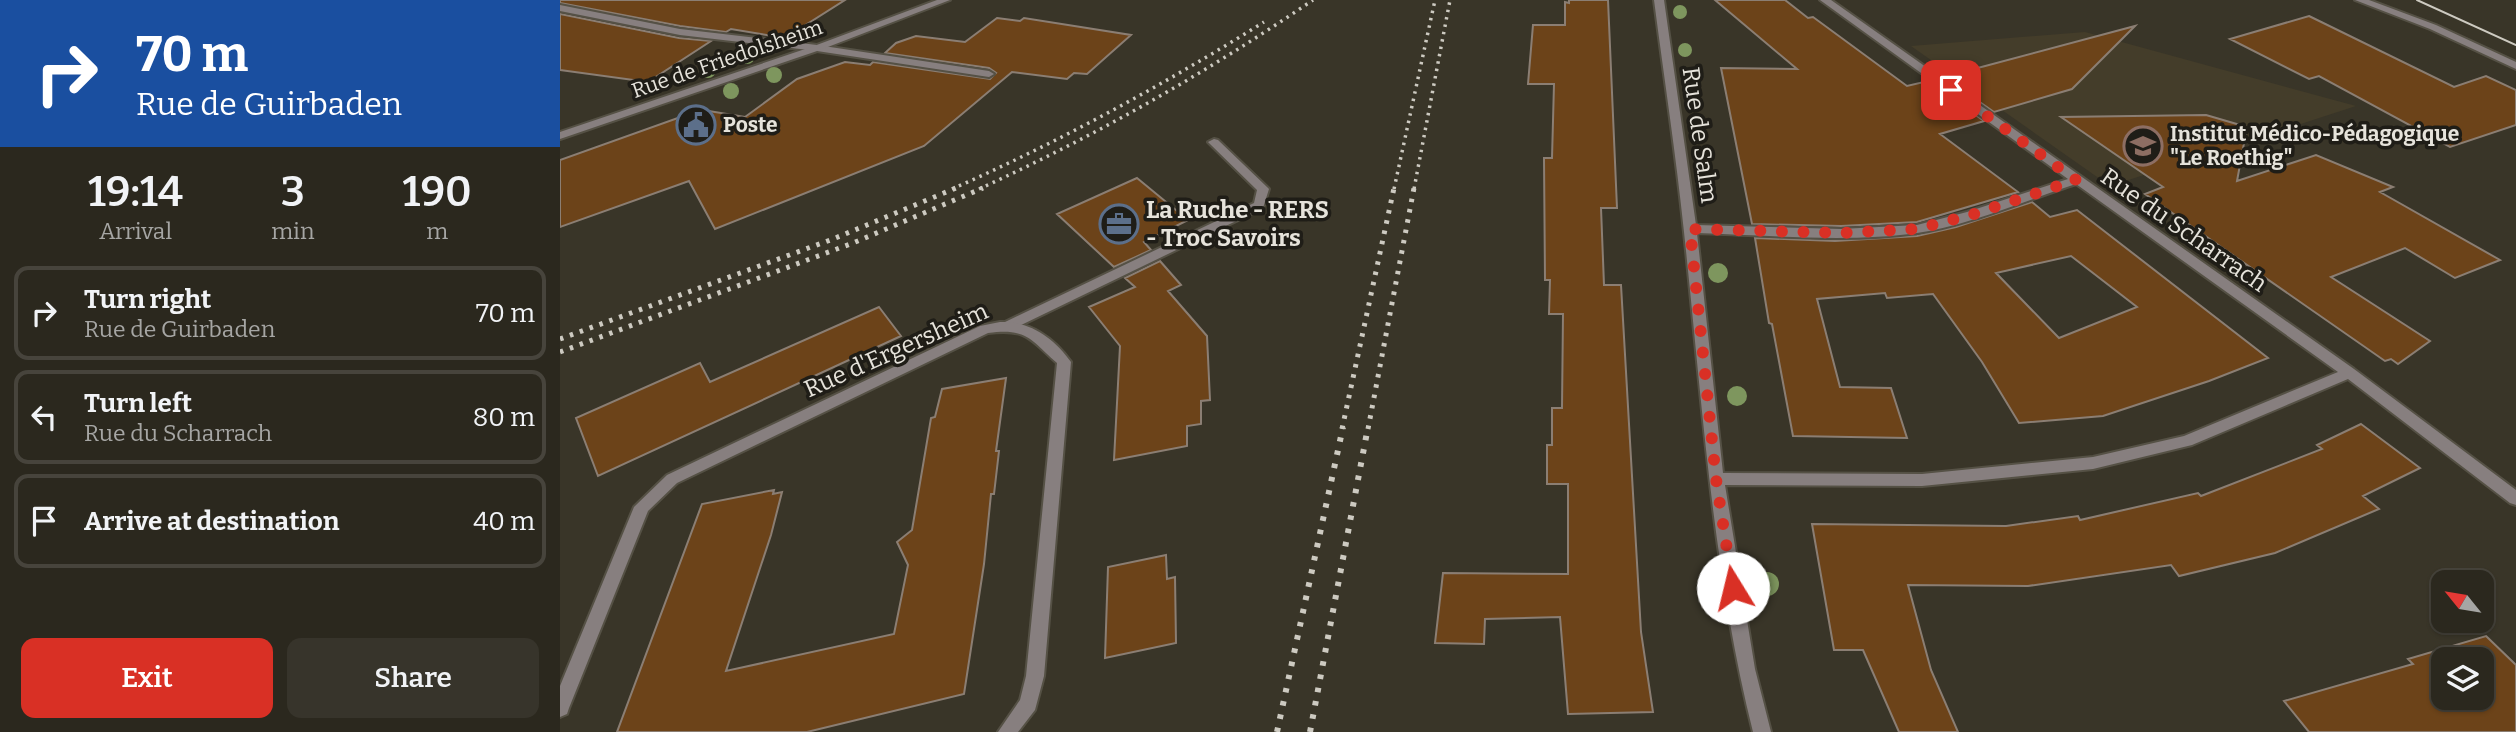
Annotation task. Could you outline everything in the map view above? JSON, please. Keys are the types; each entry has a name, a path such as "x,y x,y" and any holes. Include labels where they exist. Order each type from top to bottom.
{"street":[{"name":"Rue de Friedolsheim","path":"560,136 817,48 945,0"},
{"name":"Rue de Salm","path":"1660,0 1690,229 1716,479 1746,669 1762,732"},
{"name":"Rue du Scharrach","path":"1825,0 2349,373 2516,499"},
{"path":"2360,0 2433,27 2516,66"},
{"path":"560,8 680,32 817,48 989,74"},
{"path":"1010,325 1259,205 1263,189 1214,142"},
{"path":"1690,229 1841,233 1917,229 1971,215 2076,180"},
{"name":"Rue d'Ergersheim","path":"560,708 642,507 672,479 985,330 1010,325 1024,327 1063,362 1035,676 1028,704 1009,731"},
{"path":"1716,479 1922,480 2093,463 2187,440 2349,373"}],"shaded area":[{"name":"Institut Médico-Pédagogique \"Le Roethig\"","path":"2085,32 2356,106 2110,186 1911,46"}],"building":[{"path":"560,0 845,0 785,38 731,29 726,32 680,26 560,3"},
{"path":"1569,0 1608,0 1617,208 1601,208 1604,285 1621,285 1641,632 1653,712 1568,714 1560,617 1485,619 1484,644 1435,643 1443,573 1568,574 1568,484 1547,484 1547,445 1552,445 1552,408 1562,408 1563,314 1549,314 1550,280 1545,280 1544,158 1552,158 1554,84 1528,84 1533,25 1565,25 1565,2 1569,3"},
{"path":"1715,0 1785,0 1808,18 1813,17 1907,86 1928,81 1984,121 1940,134 2018,192 1917,222 1841,226 1752,224 1721,68 1797,69"},
{"path":"560,14 679,38 711,41 648,82 560,70"},
{"path":"2309,16 2454,87 2486,76 2516,90 2516,125 2450,147 2319,76 2309,79 2230,39"},
{"path":"997,18 1020,21 1024,18 1131,35 1087,74 1074,73 1067,79 1012,72 924,146 715,229 689,181 560,227 560,160 689,114 691,118 709,111 745,117 797,79 845,62 870,65 873,62 990,79 996,73 989,68 885,53 896,43 916,36 965,42"},
{"path":"2135,26 2072,89 1994,112 1944,77"},
{"path":"2206,115 2247,127 2237,181 2316,155 2393,187 2380,192 2500,260 2455,278 2405,248 2331,277 2430,341 2398,364 2391,359 2385,361 2145,194 2163,187 2061,117"},
{"path":"1137,178 1188,220 1144,242 1151,250 1114,267 1057,214"},
{"path":"2032,202 2050,217 2077,210 2268,358 2209,381 2103,416 2019,423 1982,362 1933,294 1887,298 1885,293 1817,299 1840,387 1891,388 1907,438 1793,436 1772,324 1769,323 1755,238 1835,241 1917,236 1956,227","holes":["2071,256 2137,307 2059,338 1996,273"]},
{"path":"1160,261 1181,285 1168,291 1207,336 1210,400 1201,401 1201,424 1187,426 1187,446 1114,460 1120,346 1089,307 1135,287 1125,278"},
{"path":"879,307 901,336 598,476 576,418 700,363 710,382"},
{"path":"1006,378 996,451 999,451 994,494 991,494 984,564 964,694 807,732 617,732 702,504 774,490 773,494 782,492 771,535 726,671 894,634 908,565 897,542 912,530 931,418 935,417 942,389"},
{"path":"2361,424 2420,468 2363,496 2379,509 2275,553 2179,576 2171,565 2028,586 1908,585 1931,670 1958,732 1899,732 1863,650 1834,650 1812,524 2006,526 2078,516 2080,520 2198,493 2201,496 2322,449 2317,445"},
{"path":"1166,555 1167,579 1175,577 1176,643 1105,658 1108,567"},
{"path":"2486,636 2516,665 2516,732 2309,732 2284,701 2413,664 2408,659 2431,652 2431,710 2494,710 2494,647 2449,647"}],"tram line":[{"path":"2417,0 2516,45"}],"railway":[{"path":"979,189 1150,102 1313,0"},
{"path":"1394,189 1435,0"},
{"path":"1414,189 1450,0"},
{"path":"952,189 1033,152 1111,111 1264,22"},
{"path":"560,339 833,239 956,188"},
{"path":"560,352 853,243 983,188"},
{"path":"1342,429 1394,188"},
{"path":"1368,429 1414,188"},
{"path":"1277,732 1343,427"},
{"path":"1310,732 1368,427"}],"place":[{"name":"Poste","path":"696,125"},
{"name":"Institut Médico-Pédagogique \"Le Roethig\"","path":"2143,146"},
{"name":"La Ruche - RERS - Troc Savoirs","path":"1119,224"}],"route":[{"path":"1733,588 1716,479 1690,229 1841,233 1917,229 1971,215 2076,180 1951,90"}]}
